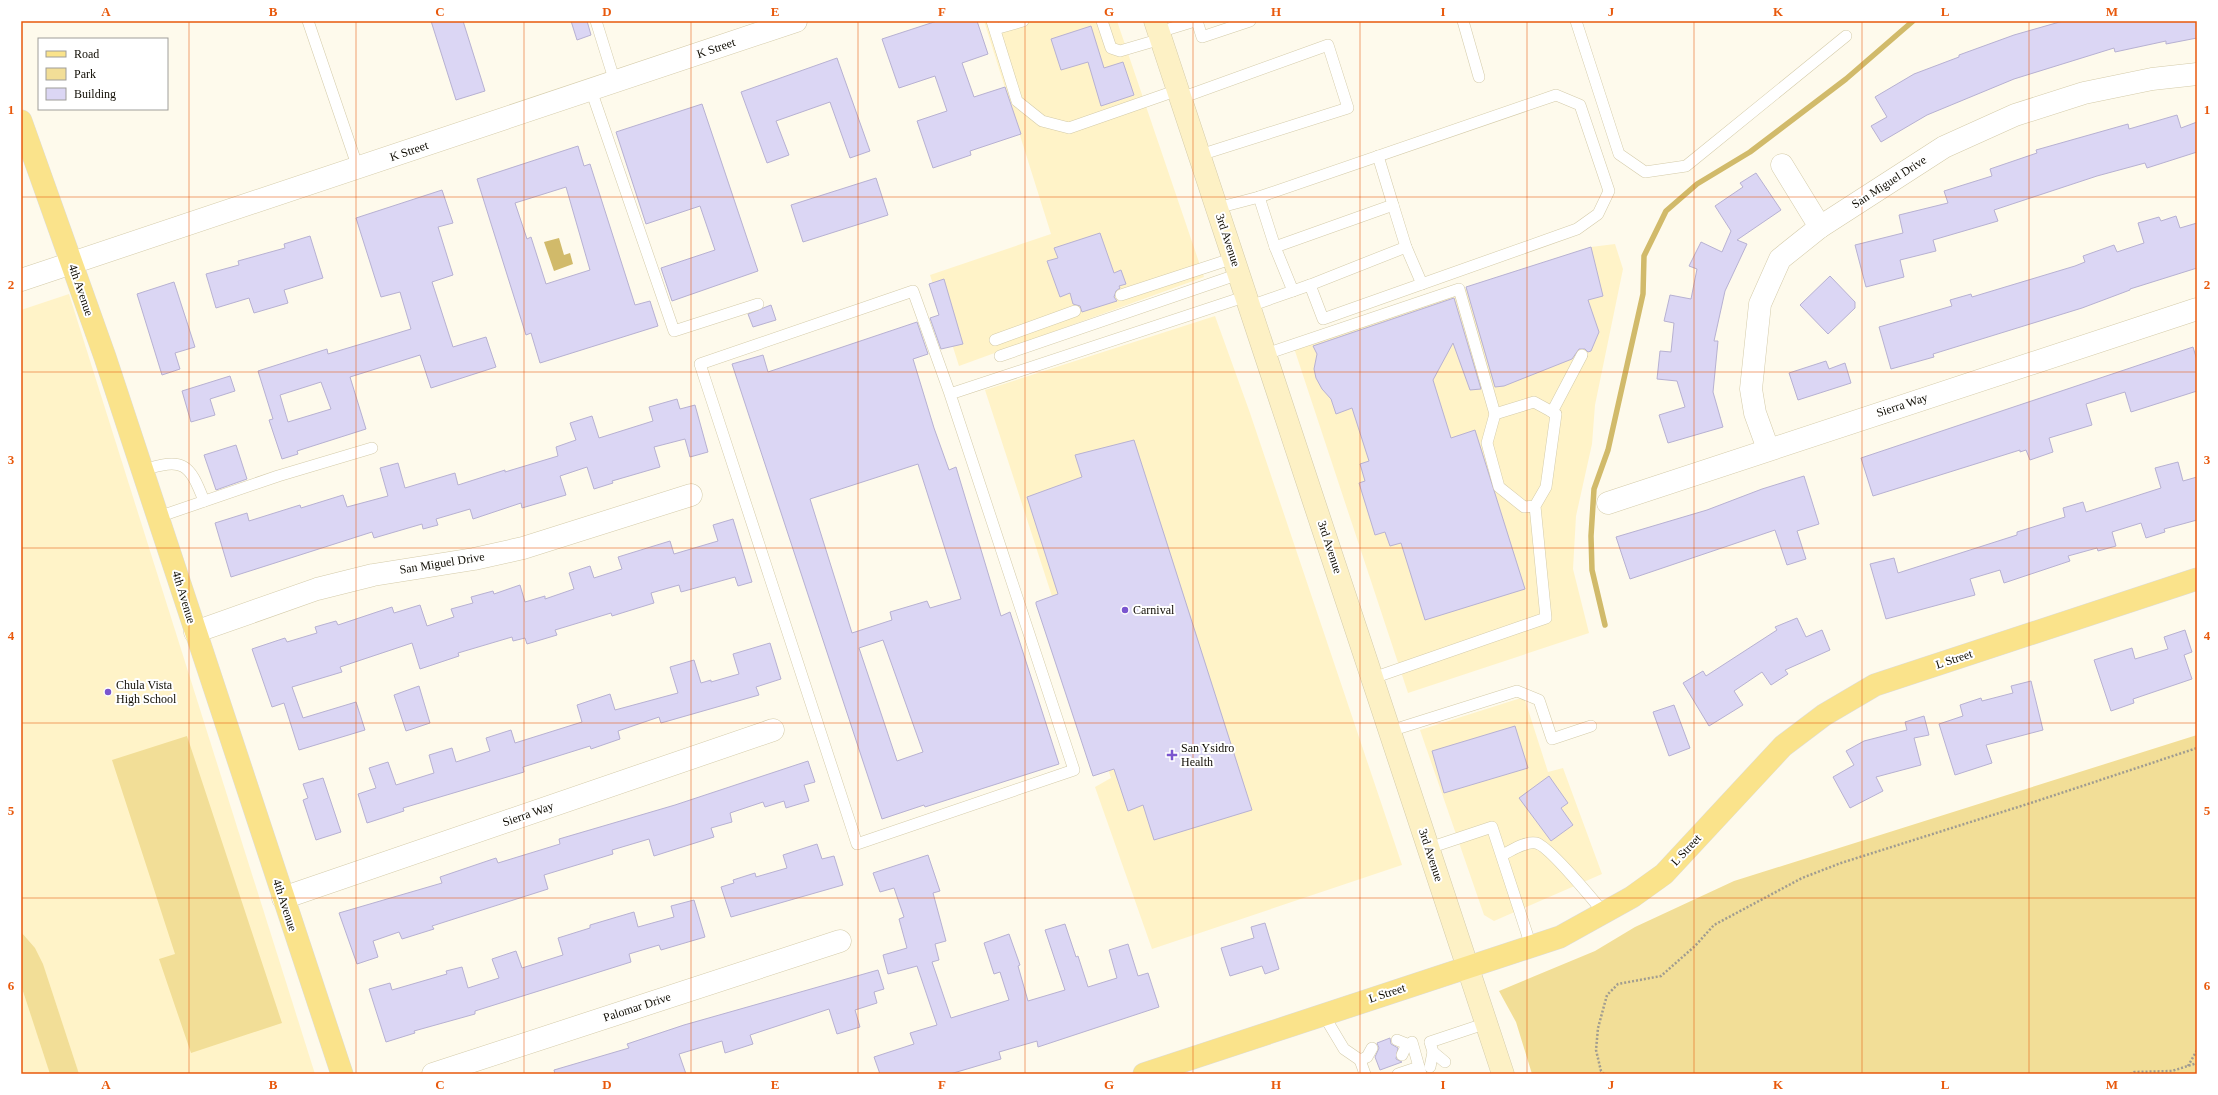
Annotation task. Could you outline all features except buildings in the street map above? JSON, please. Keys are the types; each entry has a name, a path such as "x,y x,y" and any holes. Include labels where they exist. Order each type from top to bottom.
{"main road":[{"name":"3rd Avenue","path":"1159,31 1503,1074"},
{"name":"4th Avenue","path":"21,122 72,263 143,470 195,632 342,1074"},
{"name":"L Street","path":"1144,1074 1468,966 1560,937 1632,897 1664,874 1783,746 1824,715 1875,685 2197,579"}],"street":[{"name":"K Street","path":"21,280 796,21"},
{"name":"San Miguel Drive","path":"1768,449 1755,413 1751,389 1760,304 1780,259 1820,227 1944,147 2016,115 2084,93 2152,79 2197,74"},
{"path":"1782,165 1820,227"},
{"name":"Sierra Way","path":"1608,503 2197,308"},
{"name":"San Miguel Drive","path":"195,632 317,589 373,575 474,559 523,548 691,495"},
{"name":"Sierra Way","path":"283,898 773,730"},
{"name":"Palomar Drive","path":"433,1074 840,940"}],"lane":[{"path":"308,21 358,168"},
{"path":"596,21 615,82"},
{"path":"1023,21 994,25 1017,101 1042,121 1069,128 1180,94 1328,45 1348,108 1200,155"},
{"path":"1102,21 1111,48 1120,51 1159,31 1196,21 1202,37 1250,21"},
{"path":"1463,21 1479,77"},
{"path":"1576,21 1619,154 1645,172 1686,166 1846,36"},
{"path":"591,90 674,331 758,304"},
{"path":"1217,208 1259,197 1556,95 1580,105 1609,192 1598,214 1577,229 1323,319 1310,285"},
{"path":"1378,156 1406,247 1422,284"},
{"path":"1259,197 1275,247 1293,291"},
{"path":"1275,247 1393,205"},
{"path":"950,394 1248,301 1293,291 1406,247"},
{"path":"1122,295 1237,266"},
{"path":"1000,356 1237,266"},
{"path":"1266,354 1458,289 1495,414 1487,443 1499,487 1524,507 1535,506"},
{"path":"913,291 950,394 1074,770 857,844 700,364 913,291"},
{"path":"995,340 1075,310"},
{"path":"1552,412 1582,355"},
{"path":"1373,678 1546,618 1535,506 1546,487 1556,414 1534,402 1495,414"},
{"path":"158,517 278,476 372,448"},
{"path":"143,470 175,462 182,465 190,471 197,482 204,501"},
{"path":"1390,731 1518,691 1539,700 1552,739 1591,726"},
{"path":"1429,848 1492,827 1530,946"},
{"path":"1502,855 1528,843 1537,843 1549,852 1604,913"},
{"path":"1323,1014 1344,1049 1367,1055 1377,1063"},
{"path":"1405,1042 1431,1047 1487,1023"},
{"path":"1402,1055 1405,1042"},
{"path":"1405,1042 1423,1070"},
{"path":"1431,1047 1445,1062"},
{"path":"1423,1070 1431,1047"},
{"path":"1365,1074 1367,1055"},
{"path":"1398,1074 1423,1070"}],"path":[{"path":"1604,1074 1601,1071 1596,1050 1598,1028 1607,995 1618,984 1661,976 1719,922 1802,878 1841,863 2037,801 2197,748"},
{"path":"2188,1066 2197,1050"},
{"path":"2167,1074 2197,1063"},
{"path":"2130,1074 2134,1072 2172,1071"}],"shaded area":[{"path":"984,21 1117,21 1204,277 959,366 930,275 1051,234"},
{"path":"559,238 564,255 570,253 573,264 554,271 544,242"},
{"path":"1615,244 1623,269 1595,405 1592,444 1576,516 1573,569 1589,633 1408,693 1293,345 1591,247"},
{"name":"Chula Vista High School","path":"69,294 315,1074 21,1074 21,310"},
{"path":"1215,316 1250,413 1402,865 1152,949 1095,787 1111,778 985,390"},
{"path":"1524,697 1548,772 1563,768 1602,874 1494,921 1484,915 1420,730"}],"green space":[{"path":"2197,735 2197,1074 1532,1074 1516,1022 1499,991 1595,951 1635,927 1734,881"},
{"path":"187,736 282,1023 191,1053 159,959 175,954 112,760"},
{"path":"21,932 35,948 43,964 79,1074 50,1074 21,985"}],"waterway":[{"path":"1605,625 1592,570 1591,536 1594,489 1608,450 1643,294 1644,256 1666,211 1697,184 1750,152 1846,79 1913,21"}],"place":[{"name":"Carnival","path":"1125,610"},
{"name":"Chula Vista High School","path":"108,692"},
{"name":"San Ysidro Health","path":"1172,755"}]}
